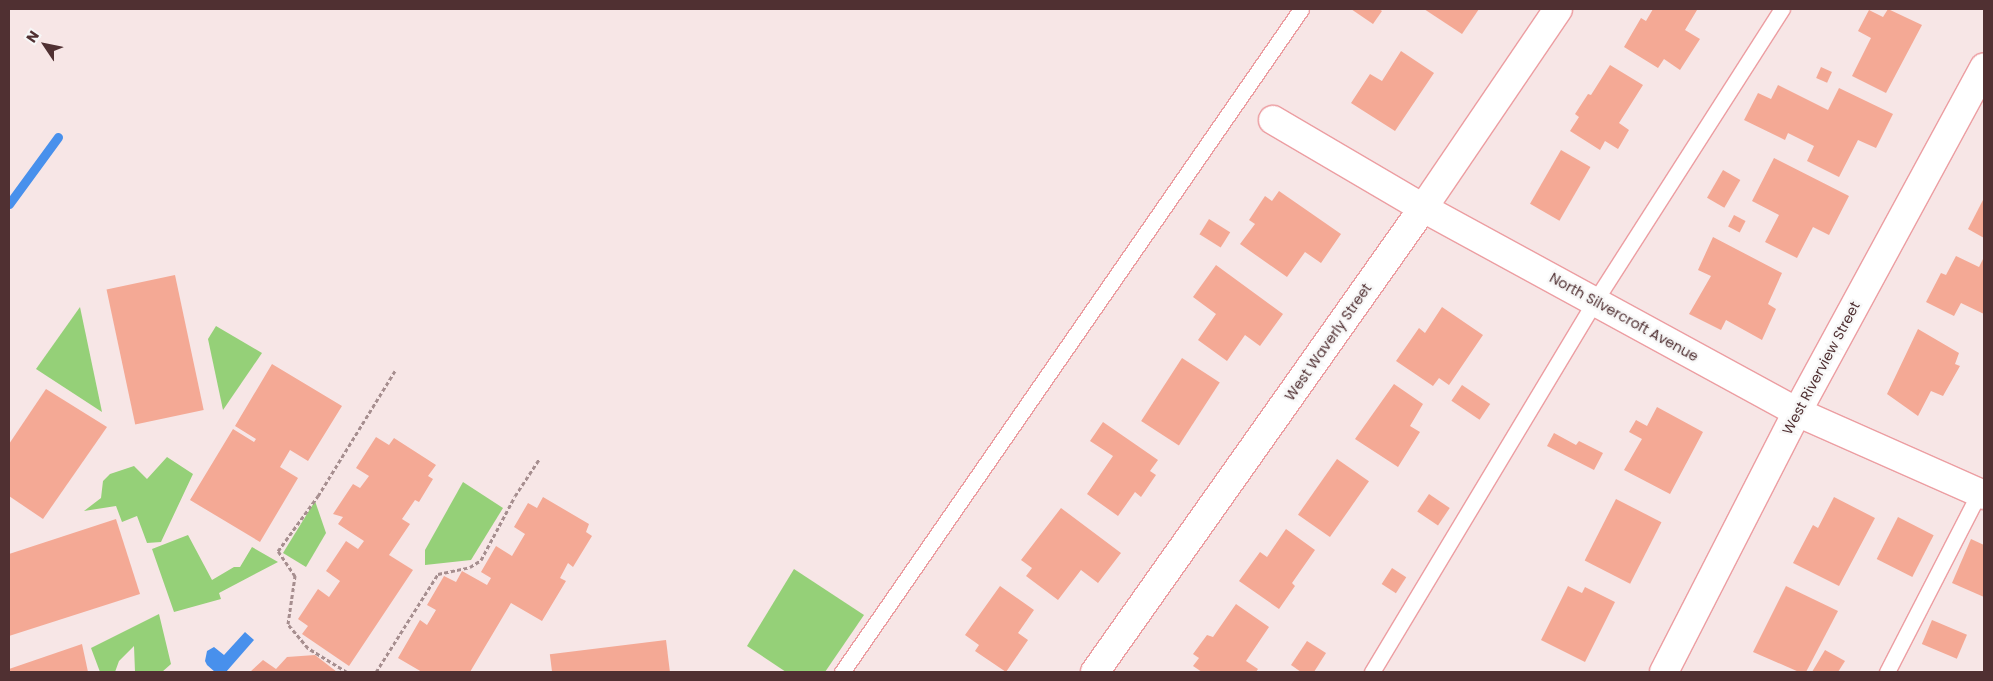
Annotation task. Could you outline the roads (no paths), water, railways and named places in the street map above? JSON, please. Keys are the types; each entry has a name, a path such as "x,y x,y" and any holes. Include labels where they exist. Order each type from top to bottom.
{"street":[{"name":"West Waverly Street","path":"1095,672 1423,208 1558,9"},
{"name":"West Riverview Street","path":"1664,672 1797,412 1984,67"},
{"name":"North Silvercroft Avenue","path":"1273,120 1423,208 1797,412 1983,490"}],"lane":[{"path":"842,672 1301,9"},
{"path":"1372,672 1595,302 1782,9"},
{"path":"1887,672 1983,490"}],"water":[{"path":"245,632 254,640 226,672 215,672 207,665 205,661 207,651 214,647 224,655"}],"waterway":[{"path":"9,204 58,137"}]}
